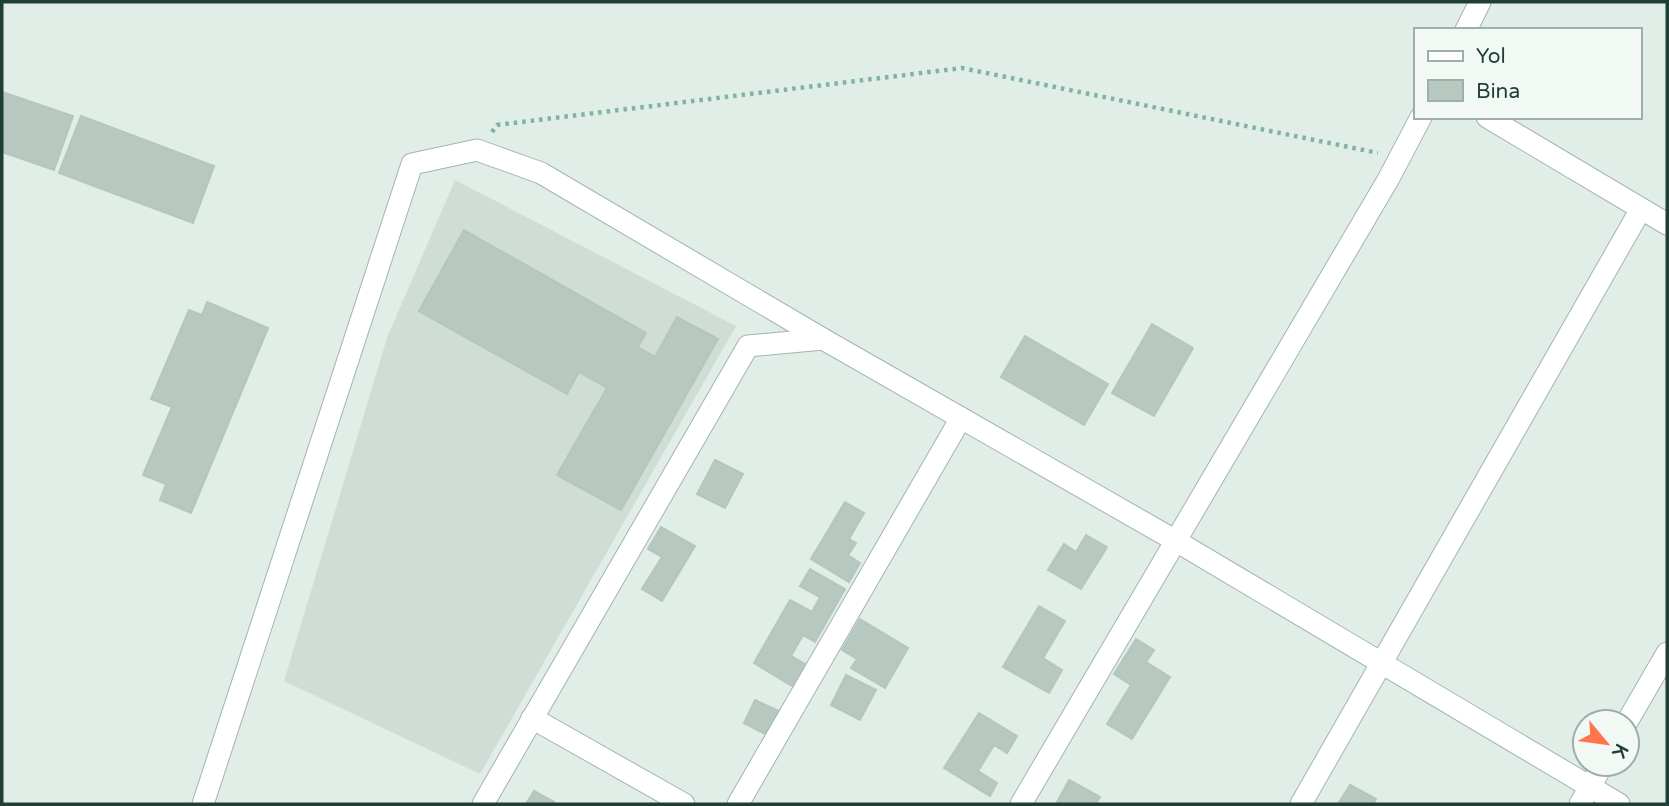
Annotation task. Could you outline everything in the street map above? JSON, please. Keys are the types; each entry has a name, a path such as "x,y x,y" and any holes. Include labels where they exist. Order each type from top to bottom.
{"street":[{"path":"1467,28 1480,2"},
{"path":"1021,804 1382,190 1419,119"},
{"path":"1490,119 1667,224"},
{"path":"203,804 412,164 477,150 541,173 1176,541 1382,664 1585,796 1619,804"},
{"path":"1301,804 1641,209"},
{"path":"483,804 748,346 824,339"},
{"path":"738,804 961,418"},
{"path":"1636,708 1667,653"},
{"path":"533,718 684,804"},
{"path":"1585,796 1595,778"}],"path":[{"path":"477,150 498,125 962,68 1400,157"}],"shaded area":[{"path":"455,180 736,326 480,774 284,681 387,338"}],"building":[{"path":"2,92 73,116 54,170 2,152"},
{"path":"81,116 214,166 193,223 59,173"},
{"path":"464,230 646,333 638,347 655,357 677,317 718,339 621,510 557,475 607,388 579,372 567,394 419,311"},
{"path":"207,302 268,328 191,513 160,500 166,484 143,475 172,407 151,399 189,310 202,315"},
{"path":"1152,324 1193,348 1154,416 1112,393"},
{"path":"1025,336 1108,384 1084,425 1001,377"},
{"path":"715,460 743,474 725,508 697,494"},
{"path":"845,502 864,513 849,539 856,543 848,555 860,563 849,582 811,559"},
{"path":"661,527 695,546 662,601 642,589 662,557 648,549"},
{"path":"1086,535 1107,547 1081,589 1048,570 1064,544 1076,552"},
{"path":"810,569 845,589 815,642 803,635 791,656 807,665 794,687 754,663 790,600 812,612 820,597 800,586"},
{"path":"1039,606 1065,621 1043,658 1062,670 1049,693 1003,667"},
{"path":"860,619 908,648 885,688 851,668 857,659 842,650"},
{"path":"1136,639 1154,650 1146,662 1170,677 1132,739 1107,724 1131,685 1114,674"},
{"path":"846,675 876,690 860,720 831,705"},
{"path":"755,700 781,712 769,736 744,723"},
{"path":"979,713 1017,736 1007,753 994,745 978,771 997,783 990,796 944,768"},
{"path":"1069,780 1100,797 1096,804 1056,804"},
{"path":"1350,785 1376,799 1373,804 1338,804"},
{"path":"534,791 554,802 553,804 526,804"}]}
